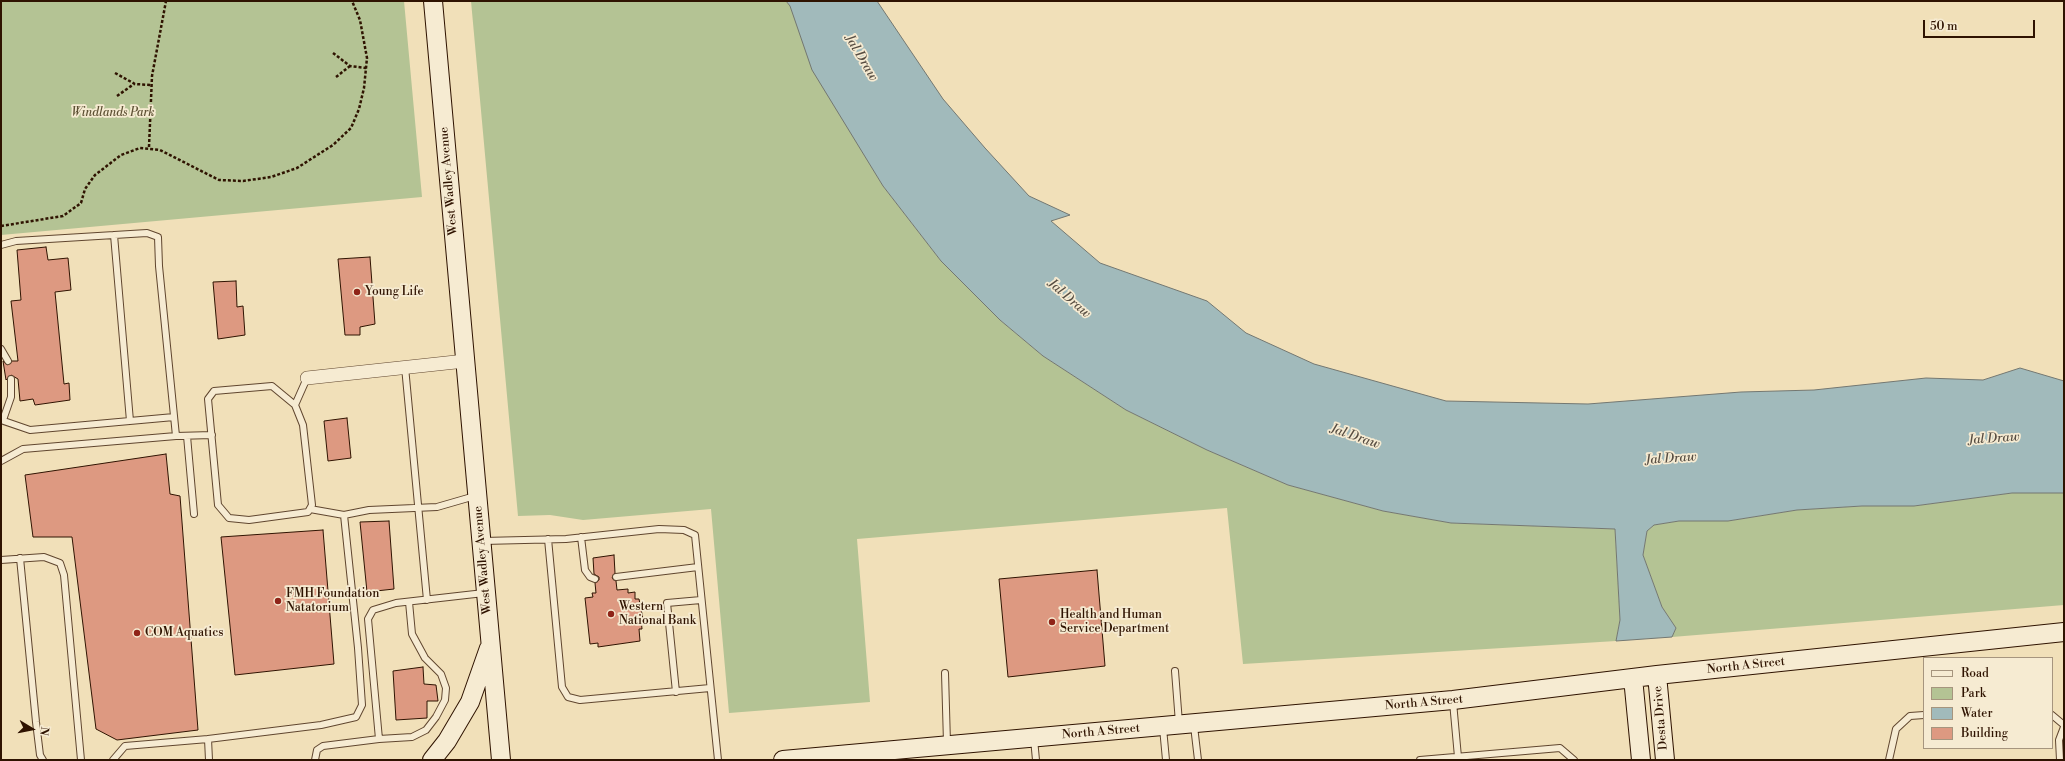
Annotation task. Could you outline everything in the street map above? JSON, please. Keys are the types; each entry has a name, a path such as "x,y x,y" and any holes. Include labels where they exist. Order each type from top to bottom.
{"main road":[{"name":"West Wadley Avenue","path":"434,1 501,760"},
{"name":"North A Street","path":"783,760 871,756 947,745 1453,700 1657,675 2064,632"},
{"path":"432,760 447,741 470,702 490,644"},
{"name":"Desta Drive","path":"1657,675 1665,760"},
{"name":"Desta Drive","path":"1633,678 1641,760"}],"street":[{"path":"307,378 465,361"}],"lane":[{"path":"1,245 16,241 147,233 158,237 159,266 176,436"},
{"path":"114,235 130,421"},
{"path":"1,349 8,361"},
{"path":"405,367 417,508 427,600"},
{"path":"295,404 307,378"},
{"path":"11,379 11,397 2,420 30,430 174,417"},
{"path":"272,386 295,404 304,425 312,505 308,512 249,520 229,518 218,505 212,435 208,399 214,391 272,386"},
{"path":"1,461 23,449 176,436 212,435"},
{"path":"187,436 194,514"},
{"path":"310,509 344,515 369,510 437,507 477,495"},
{"path":"113,760 125,746 208,739 321,725 356,717 362,705 362,690 344,515"},
{"path":"481,541 581,537 659,529 684,530 695,535 718,760"},
{"path":"581,537 585,570 590,577 595,579"},
{"path":"548,539 562,687 568,698 580,700 710,688"},
{"path":"1,560 44,557 60,563 64,575 81,760"},
{"path":"20,558 36,722 40,756 43,760"},
{"path":"616,577 698,567"},
{"path":"379,739 368,619 373,610 409,602 486,592"},
{"path":"676,692 667,603 701,600"},
{"path":"315,760 316,750 324,746 379,739 412,737 426,730 436,717 445,700 446,688 441,674 426,658 412,634 409,602"},
{"path":"1175,671 1179,725 1198,760"},
{"path":"945,673 947,745"},
{"path":"1453,700 1458,757"},
{"path":"1889,760 1896,729 1910,716 1923,715"},
{"path":"2053,716 2064,726 2059,740 2060,760"},
{"path":"1166,760 1179,725"},
{"path":"1034,738 1036,760"},
{"path":"208,739 209,760"},
{"path":"1420,760 1560,748 1574,760"}],"path":[{"path":"149,147 151,85 156,48 166,1"},
{"path":"1,226 63,216 81,203 85,189 95,175 121,155 140,148 149,147 160,150 219,180 243,181 271,177 297,168 333,145 351,128 359,109 366,68 367,58 360,20 352,1"},
{"path":"333,53 350,66 366,68"},
{"path":"336,77 350,66"},
{"path":"115,73 135,84 151,85"},
{"path":"116,96 135,84"}],"green space":[{"name":"Windlands Park","path":"1,1 404,1 422,197 1,235"},
{"path":"471,1 786,1 790,6 853,135 883,186 941,261 1000,320 1043,356 1126,410 1207,450 1288,485 1383,511 1451,523 1615,529 1620,620 1616,641 1243,664 1227,508 857,539 870,702 729,713 711,509 583,520 550,515 518,516"},
{"path":"2012,493 2064,493 2064,605 1672,637 1676,628 1662,607 1643,555 1647,531 1654,525 1679,521 1728,521 1797,510 1862,506 1914,506"}],"water":[{"name":"Jal Draw","path":"786,1 877,1 943,99 1029,196 1070,215 1051,221 1100,263 1207,301 1246,333 1314,364 1446,401 1588,404 1741,392 1814,390 1926,378 1983,380 2020,368 2064,381 2064,493 2012,493 1914,506 1862,506 1797,510 1728,521 1679,521 1654,525 1647,531 1643,555 1662,607 1676,628 1672,637 1616,641 1620,620 1615,529 1451,523 1383,511 1288,485 1207,450 1126,410 1043,356 1000,320 941,261 883,186 812,70 790,6"}],"building":[{"path":"46,247 48,260 68,258 71,290 55,292 64,384 69,383 70,400 35,405 33,399 20,401 18,379 11,375 6,380 3,361 8,365 12,361 18,361 11,301 21,300 17,250"},
{"name":"Young Life","path":"370,257 375,324 360,327 360,335 345,335 338,259"},
{"path":"236,281 237,307 243,306 245,335 218,339 213,282"},
{"path":"347,418 351,458 328,461 324,421"},
{"name":"COM Aquatics","path":"166,454 170,494 180,496 198,730 117,740 96,729 72,537 33,537 25,475"},
{"path":"389,521 394,589 367,592 360,522"},
{"name":"FMH Foundation Natatorium","path":"323,530 334,664 235,675 221,537"},
{"path":"614,555 615,573 612,578 616,581 617,590 628,589 628,593 635,592 635,599 639,599 643,619 641,619 642,629 639,629 640,641 598,647 598,643 590,644 585,598 593,597 592,593 596,593 595,583 599,580 599,577 594,574 593,558"},
{"name":"Health and Human Service Department","path":"1097,570 1105,666 1008,677 999,579"},
{"path":"423,667 424,684 436,685 438,701 427,701 427,718 396,720 393,671"}],"place":[{"name":"Young Life","path":"357,292"},
{"name":"FMH Foundation Natatorium","path":"278,601"},
{"name":"Western National Bank","path":"611,614"},
{"name":"Health and Human Service Department","path":"1052,622"},
{"name":"COM Aquatics","path":"137,633"}]}
